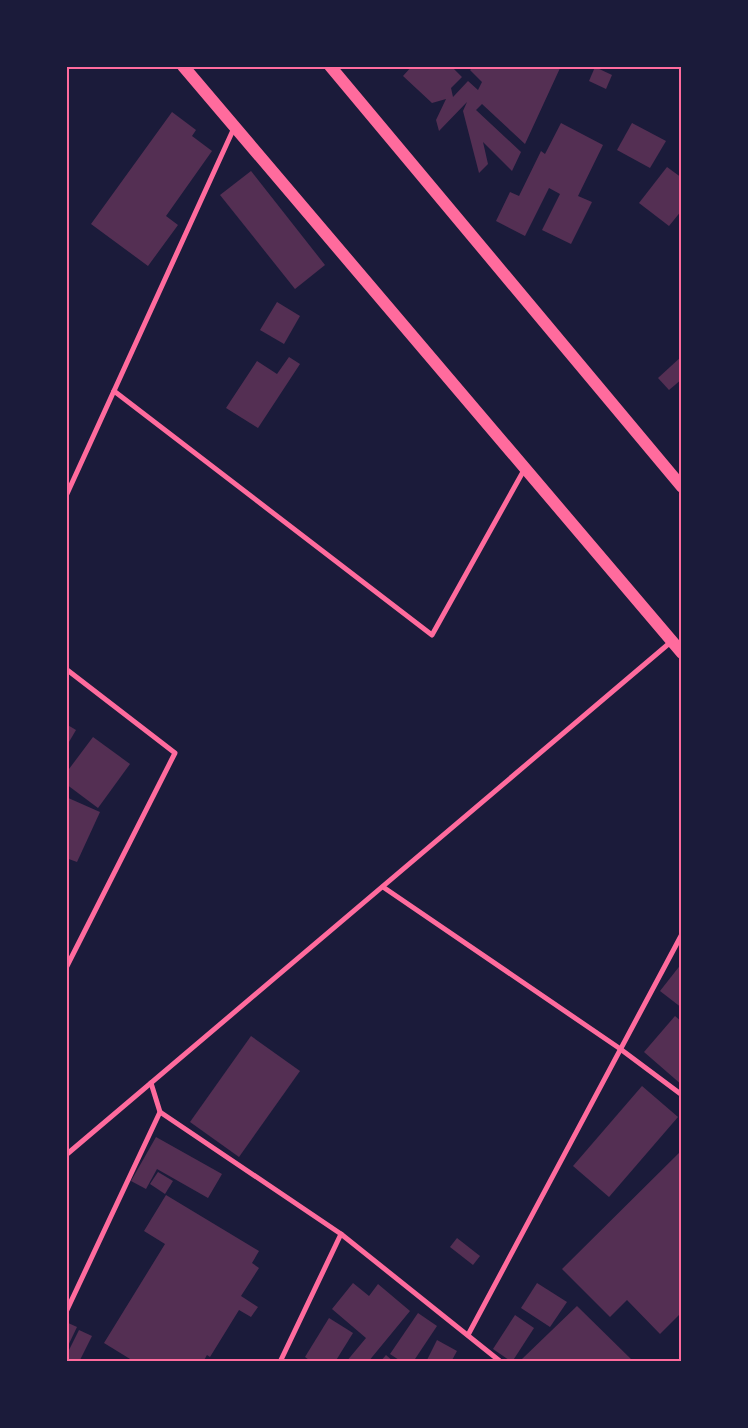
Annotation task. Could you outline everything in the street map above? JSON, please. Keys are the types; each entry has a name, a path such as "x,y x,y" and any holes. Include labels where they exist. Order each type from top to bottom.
{"main road":[{"path":"183,66 682,653"},
{"path":"330,66 682,487"}],"street":[{"path":"66,496 68,488 235,127"},
{"path":"114,391 432,635 525,469"},
{"path":"66,1155 672,641"},
{"path":"66,669 175,753 66,968"},
{"path":"383,887 619,1048 682,1095"},
{"path":"468,1335 619,1048 682,934"},
{"path":"151,1083 160,1112 341,1234 501,1362"},
{"path":"66,1312 160,1112"},
{"path":"280,1362 341,1234"}],"building":[{"path":"412,66 451,66 462,77 451,88 453,97 468,81 478,90 482,82 470,70 474,66 561,66 525,144 482,104 476,110 521,152 512,171 483,142 488,164 479,173 463,111 467,102 439,131 436,120 446,99 432,103 403,76"},
{"path":"595,67 612,75 606,89 589,81"},
{"path":"172,112 196,130 192,136 212,151 166,216 178,225 148,266 91,224"},
{"path":"561,123 603,145 578,196 592,202 571,244 542,230 560,194 549,188 525,236 496,221 510,192 519,196 541,151 545,154"},
{"path":"632,123 666,141 650,168 617,150"},
{"path":"667,167 682,178 682,210 669,226 639,203"},
{"path":"251,171 325,265 295,289 220,195"},
{"path":"277,302 300,316 284,344 260,330"},
{"path":"682,356 682,379 669,390 658,378"},
{"path":"289,357 300,364 258,428 226,408 257,361 277,374"},
{"path":"66,724 76,730 66,747"},
{"path":"93,737 130,764 98,808 66,784 66,773"},
{"path":"66,797 100,812 77,862 66,858"},
{"path":"682,963 682,1008 660,991"},
{"path":"675,1016 682,1022 682,1085 644,1052"},
{"path":"251,1036 300,1071 239,1157 190,1122"},
{"path":"642,1086 678,1117 609,1197 573,1166"},
{"path":"156,1137 222,1174 208,1198 157,1169 146,1189 131,1181"},
{"path":"682,1150 682,1312 660,1334 627,1300 610,1317 562,1269"},
{"path":"158,1172 173,1181 165,1194 150,1184"},
{"path":"166,1195 259,1251 252,1263 259,1268 241,1296 258,1307 251,1317 239,1310 210,1357 207,1355 203,1362 135,1362 104,1343 165,1244 144,1231"},
{"path":"457,1238 480,1256 473,1265 450,1247"},
{"path":"353,1283 369,1296 378,1284 410,1311 368,1362 346,1362 366,1338 332,1309"},
{"path":"537,1283 567,1302 550,1327 521,1308"},
{"path":"577,1306 634,1362 525,1362 522,1359"},
{"path":"418,1313 437,1326 413,1362 402,1362 390,1354"},
{"path":"515,1315 534,1328 512,1362 493,1349"},
{"path":"329,1318 353,1333 335,1362 312,1362 305,1357"},
{"path":"66,1322 77,1327 66,1350"},
{"path":"79,1330 92,1336 79,1362 66,1362 66,1356"},
{"path":"437,1340 457,1351 451,1362 426,1362"},
{"path":"386,1355 394,1362 380,1362"}]}
